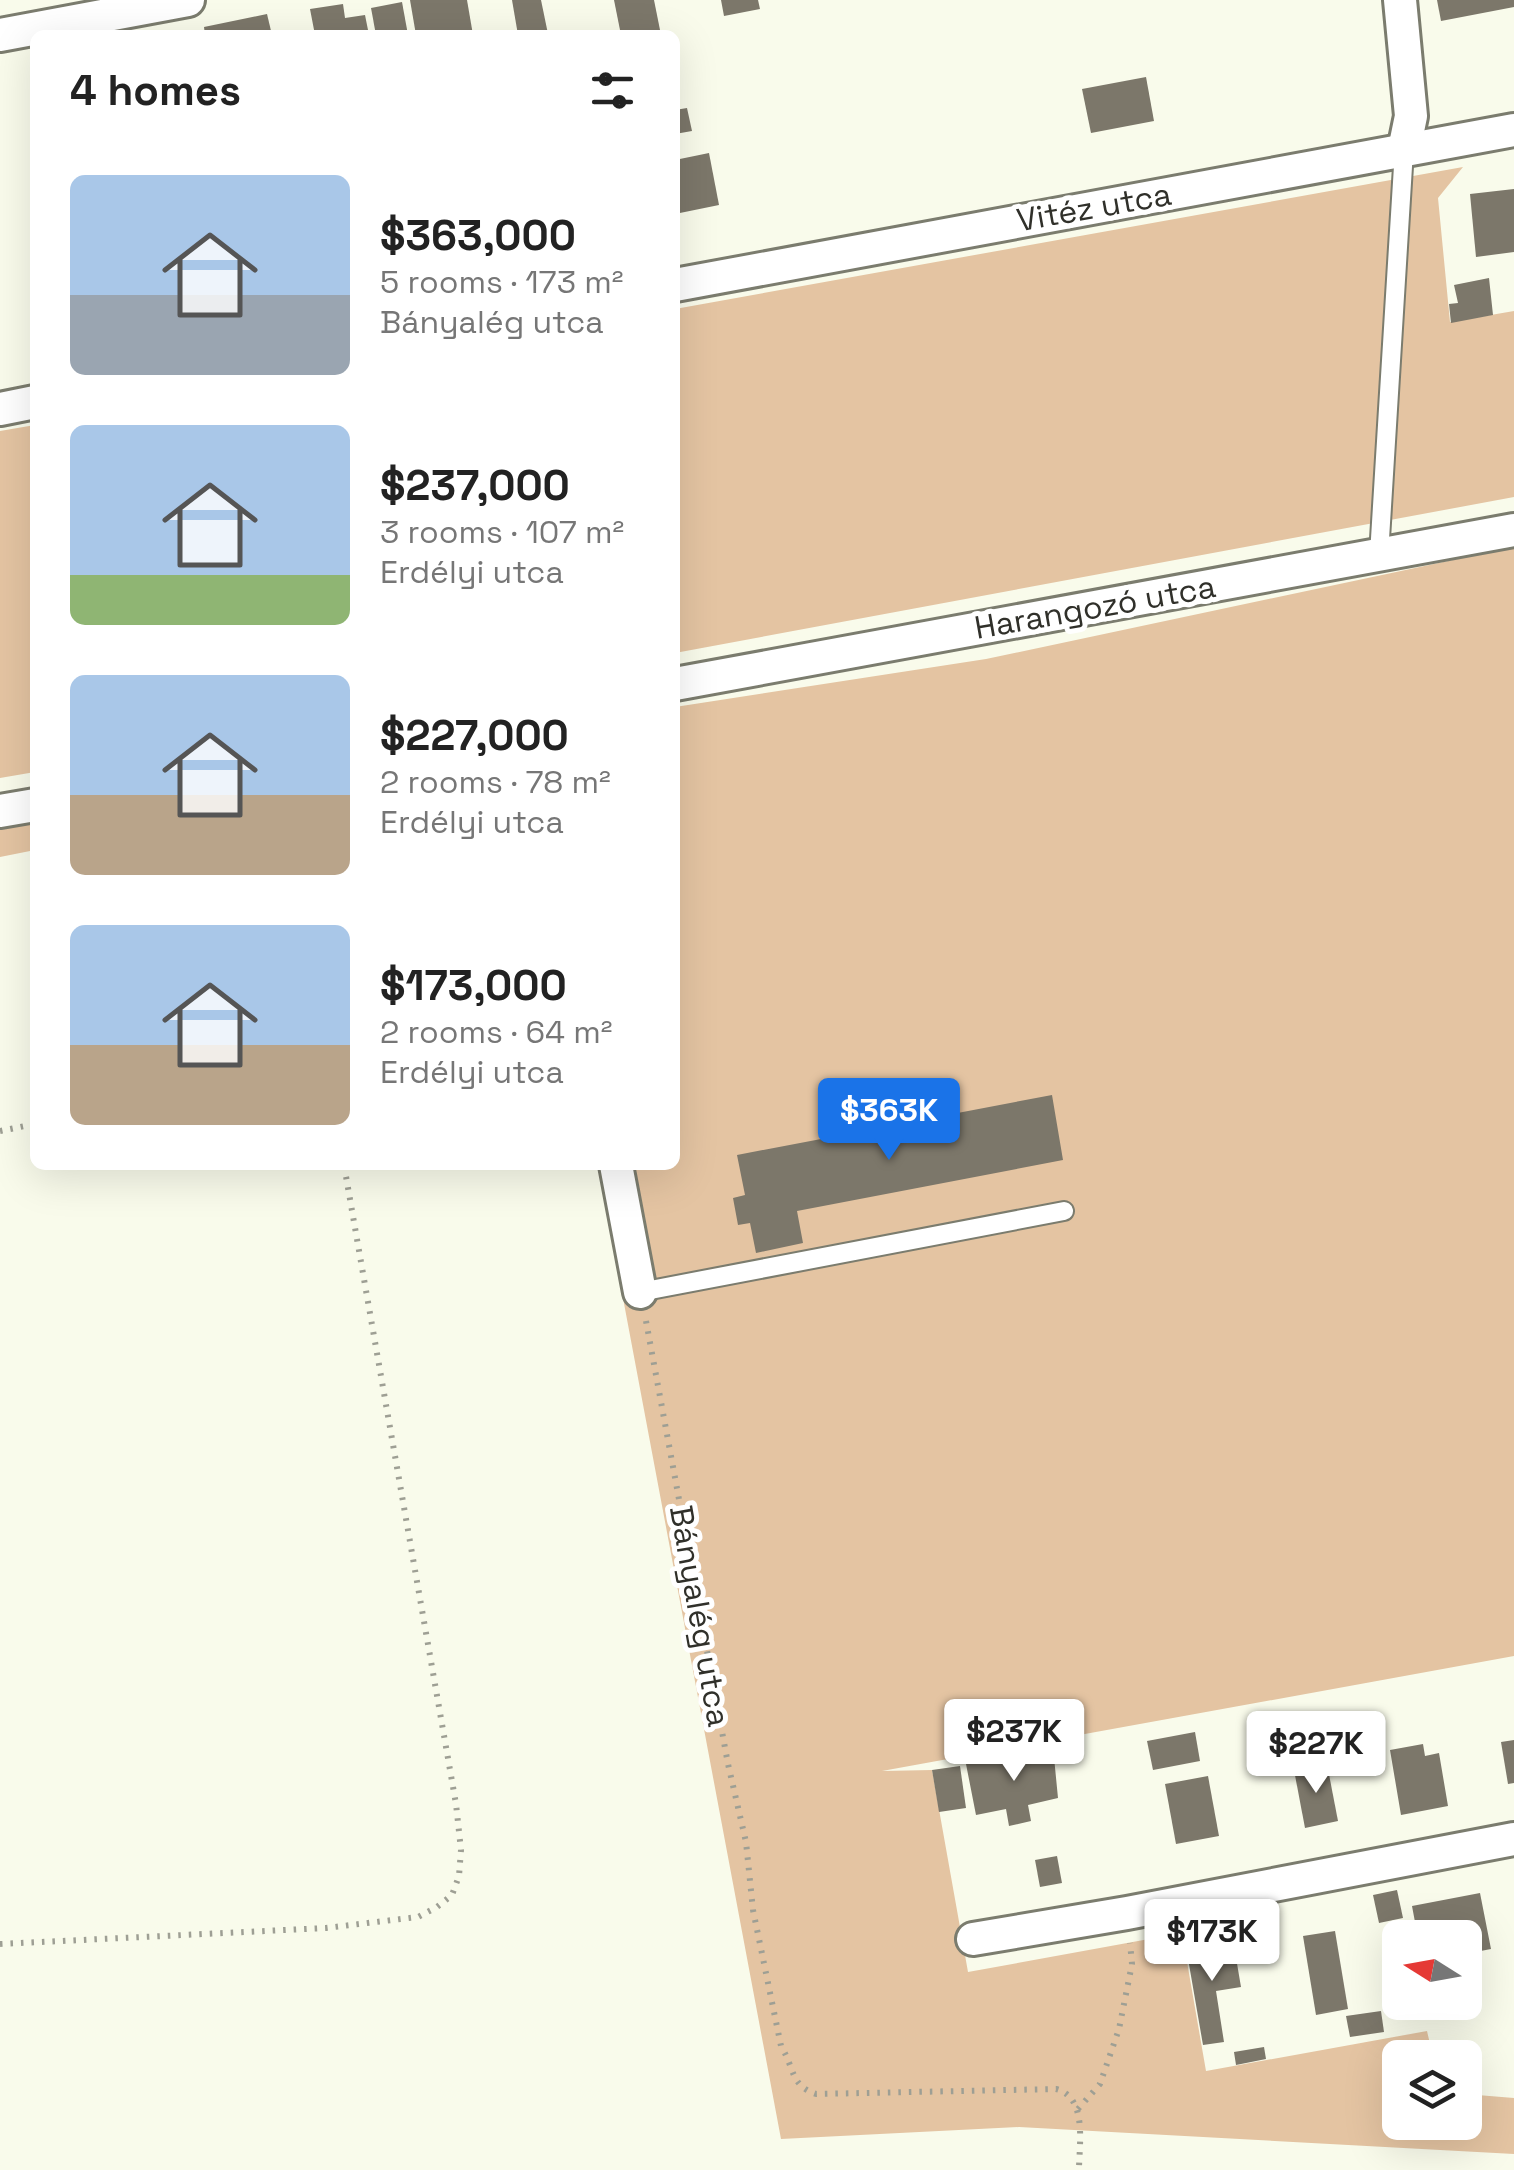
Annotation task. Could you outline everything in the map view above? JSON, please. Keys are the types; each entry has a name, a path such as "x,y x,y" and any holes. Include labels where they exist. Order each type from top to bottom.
{"street":[{"path":"0,35 188,0"},
{"path":"1400,0 1411,116 1404,150"},
{"name":"Vitéz utca","path":"680,283 1514,130"},
{"path":"0,409 30,403"},
{"name":"Harangozó utca","path":"680,683 1514,530"},
{"path":"0,811 30,806"},
{"path":"617,1170 640,1292"},
{"path":"973,1939 1514,1839"}],"lane":[{"path":"1379,555 1404,150"},
{"path":"640,1292 1064,1211"}],"path":[{"path":"0,1130 30,1125"},
{"path":"0,1944 326,1928 418,1916 452,1896 460,1876 456,1804 345,1170"},
{"name":"Bányalég utca","path":"640,1292 746,1842 753,1910 781,2046 792,2064 794,2078 802,2089 816,2094 1056,2089 1066,2092 1078,2109"},
{"path":"1079,2170 1078,2109 1100,2084 1119,2029 1132,1964 1128,1913"}],"shaded area":[{"path":"1463,167 1438,198 1450,322 1514,311 1514,497 680,652 680,308"},
{"path":"30,426 30,773 0,778 0,431"},
{"path":"1514,547 1514,1656 882,1771 932,1770 968,1972 1182,1933 1206,2071 1427,2031 1429,2040 1382,2040 1382,2140 1482,2140 1482,2095 1514,2098 1514,2154 1019,2127 781,2139 599,1170 680,1170 680,706 986,659"},
{"path":"30,819 30,851 0,857 0,825"}],"building":[{"path":"410,0 467,0 472,30 415,30"},
{"path":"512,0 541,0 547,30 517,30"},
{"path":"614,0 654,0 660,30 620,30"},
{"path":"721,0 758,0 760,9 724,16"},
{"path":"1437,0 1514,0 1514,7 1441,21"},
{"path":"402,2 407,30 375,30 371,8"},
{"path":"343,4 345,18 365,15 368,30 314,30 310,9"},
{"path":"267,14 271,30 204,30"},
{"path":"1146,77 1154,121 1091,133 1082,89"},
{"path":"687,108 692,131 680,133 680,109"},
{"path":"709,153 719,205 680,213 680,159"},
{"path":"1514,189 1514,252 1476,257 1470,194"},
{"path":"1489,278 1493,315 1451,323 1449,304 1458,303 1454,285"},
{"path":"1052,1095 1063,1160 797,1211 803,1243 756,1253 750,1223 738,1225 733,1198 745,1195 737,1155"},
{"path":"1313,1711 1318,1738 1279,1745 1274,1718"},
{"path":"1195,1732 1200,1761 1153,1770 1147,1741"},
{"path":"1514,1740 1514,1783 1508,1784 1501,1742"},
{"path":"1423,1744 1425,1756 1439,1753 1448,1806 1401,1815 1390,1750"},
{"path":"1053,1747 1058,1798 1028,1805 1031,1821 1009,1826 1006,1809 976,1815 966,1764"},
{"path":"1327,1764 1338,1821 1305,1828 1294,1770"},
{"path":"960,1766 966,1808 939,1812 932,1770"},
{"path":"1208,1776 1219,1836 1176,1844 1165,1784"},
{"path":"1057,1856 1062,1883 1040,1887 1035,1860"},
{"path":"1397,1890 1403,1918 1379,1923 1373,1895"},
{"path":"1480,1893 1491,1949 1482,1951 1482,1920 1415,1920 1412,1906"},
{"path":"1335,1931 1348,2009 1316,2015 1303,1936"},
{"path":"1233,1940 1241,1987 1216,1991 1224,2042 1203,2045 1186,1947"},
{"path":"1381,2011 1384,2032 1350,2037 1346,2016"},
{"path":"1264,2047 1266,2059 1236,2065 1234,2052"}]}
